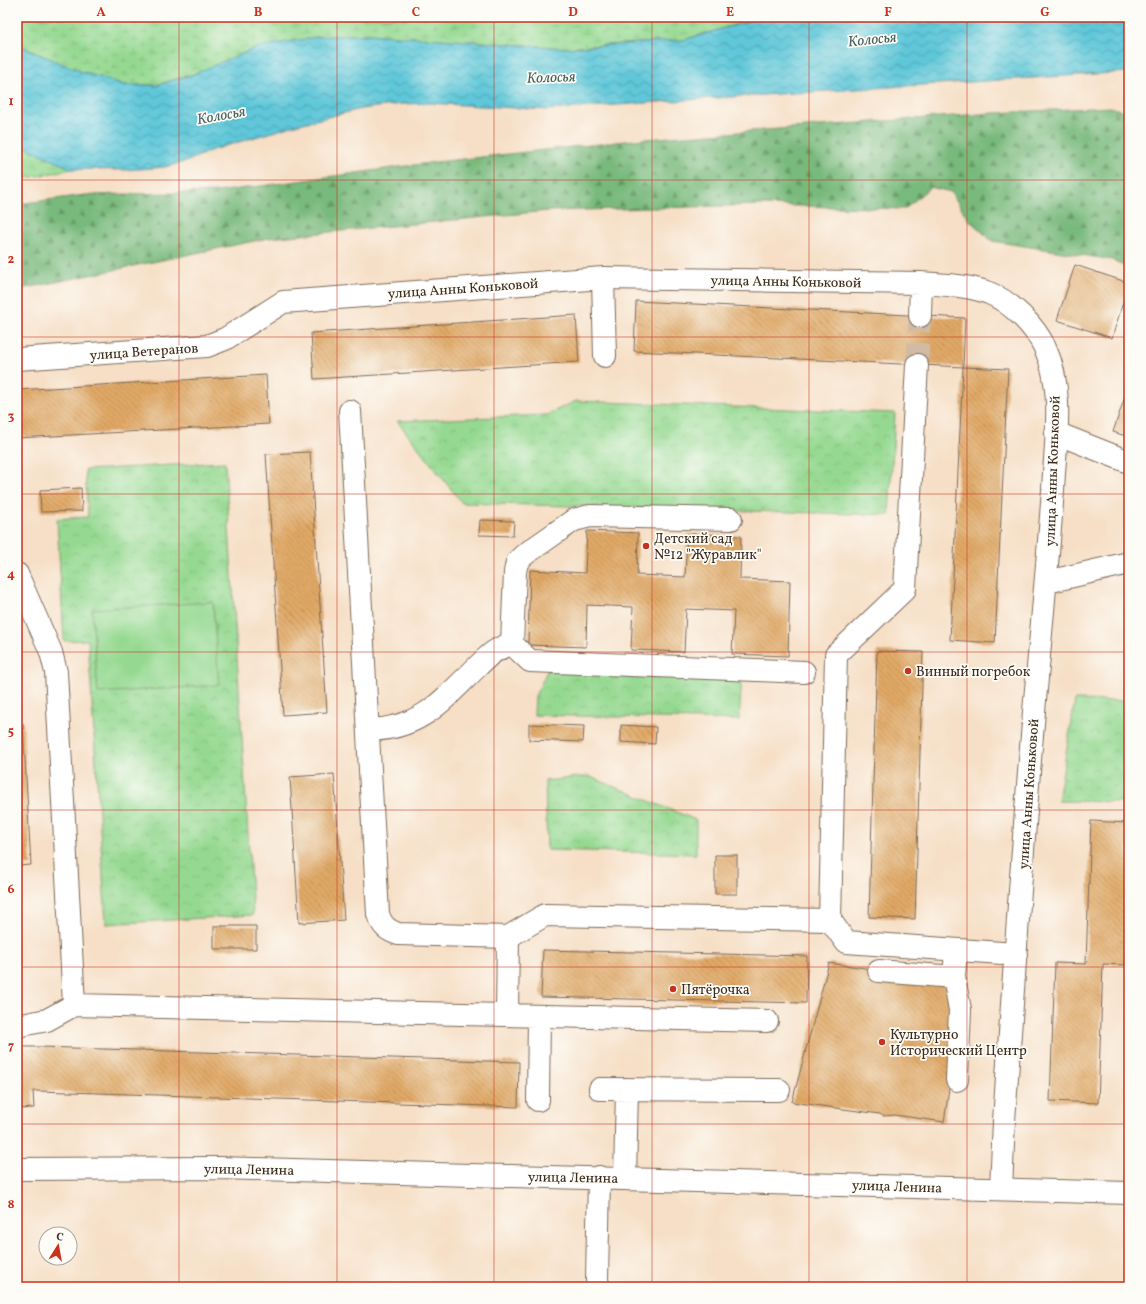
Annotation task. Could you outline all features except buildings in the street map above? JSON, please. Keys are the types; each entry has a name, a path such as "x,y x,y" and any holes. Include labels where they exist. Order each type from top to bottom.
{"street":[{"name":"улица Анны Коньковой","path":"283,302 602,278 921,283 967,287 991,294 1016,310 1034,329 1045,348 1054,372 1056,433 1047,582 1036,690 1016,954 1001,1189"},
{"path":"602,278 605,356"},
{"path":"920,316 921,283"},
{"name":"улица Ветеранов","path":"17,360 207,346 225,339 283,302"},
{"path":"917,365 905,589 836,655 830,920 846,942 1016,954"},
{"path":"350,411 369,730 378,914 381,923 388,931 398,934 508,937 545,915 830,920"},
{"path":"1056,433 1129,462"},
{"path":"731,519 590,516 574,520 524,555 517,562 515,572 512,644 530,661 804,672"},
{"path":"1047,582 1129,563"},
{"path":"17,574 51,652 56,672 74,1005"},
{"path":"369,730 386,728 417,720 434,708 493,651 499,647 512,644"},
{"path":"507,1015 508,937"},
{"path":"956,950 954,977 960,1010 956,1080"},
{"path":"879,971 954,977"},
{"path":"17,1026 47,1020 74,1005 767,1021"},
{"path":"538,1100 539,1016"},
{"path":"600,1088 779,1090"},
{"path":"625,1178 626,1089"},
{"name":"улица Ленина","path":"17,1169 219,1168 1129,1193"},
{"path":"599,1178 599,1287"}],"green space":[{"path":"17,17 763,17 683,40 564,48 369,34 317,37 156,85 124,85 80,71 17,45"},
{"path":"1110,107 1129,113 1129,269 1113,260 992,241 968,219 951,192 930,187 905,209 763,205 547,211 269,238 17,290 17,204 85,195 217,192 436,162 644,139 994,113"},
{"path":"17,143 72,169 17,180"},
{"path":"576,401 895,413 889,515 462,503 397,421 546,415"},
{"path":"225,462 253,915 106,924 88,640 64,641 57,519 88,517 85,470"},
{"path":"213,602 219,685 98,693 92,609"},
{"path":"548,669 742,676 739,720 534,715 535,696"},
{"path":"1075,700 1129,701 1129,802 1058,801"},
{"path":"588,776 696,820 696,854 547,850 545,781"}],"water":[{"name":"Колосья","path":"763,17 1129,17 1129,72 548,110 429,103 402,104 361,109 299,124 212,150 188,161 165,167 126,170 72,169 17,143 17,45 80,71 124,85 156,85 191,75 258,47 317,37 369,34 564,48 683,40"}],"tunnel":[{"path":"917,365 920,316"}],"place":[{"name":"Детский сад №12 \"Журавлик\"","path":"646,546"},
{"name":"Винный погребок","path":"908,671"},
{"name":"Пятёрочка","path":"673,989"},
{"name":"Культурно Исторический Центр","path":"882,1042"}]}
